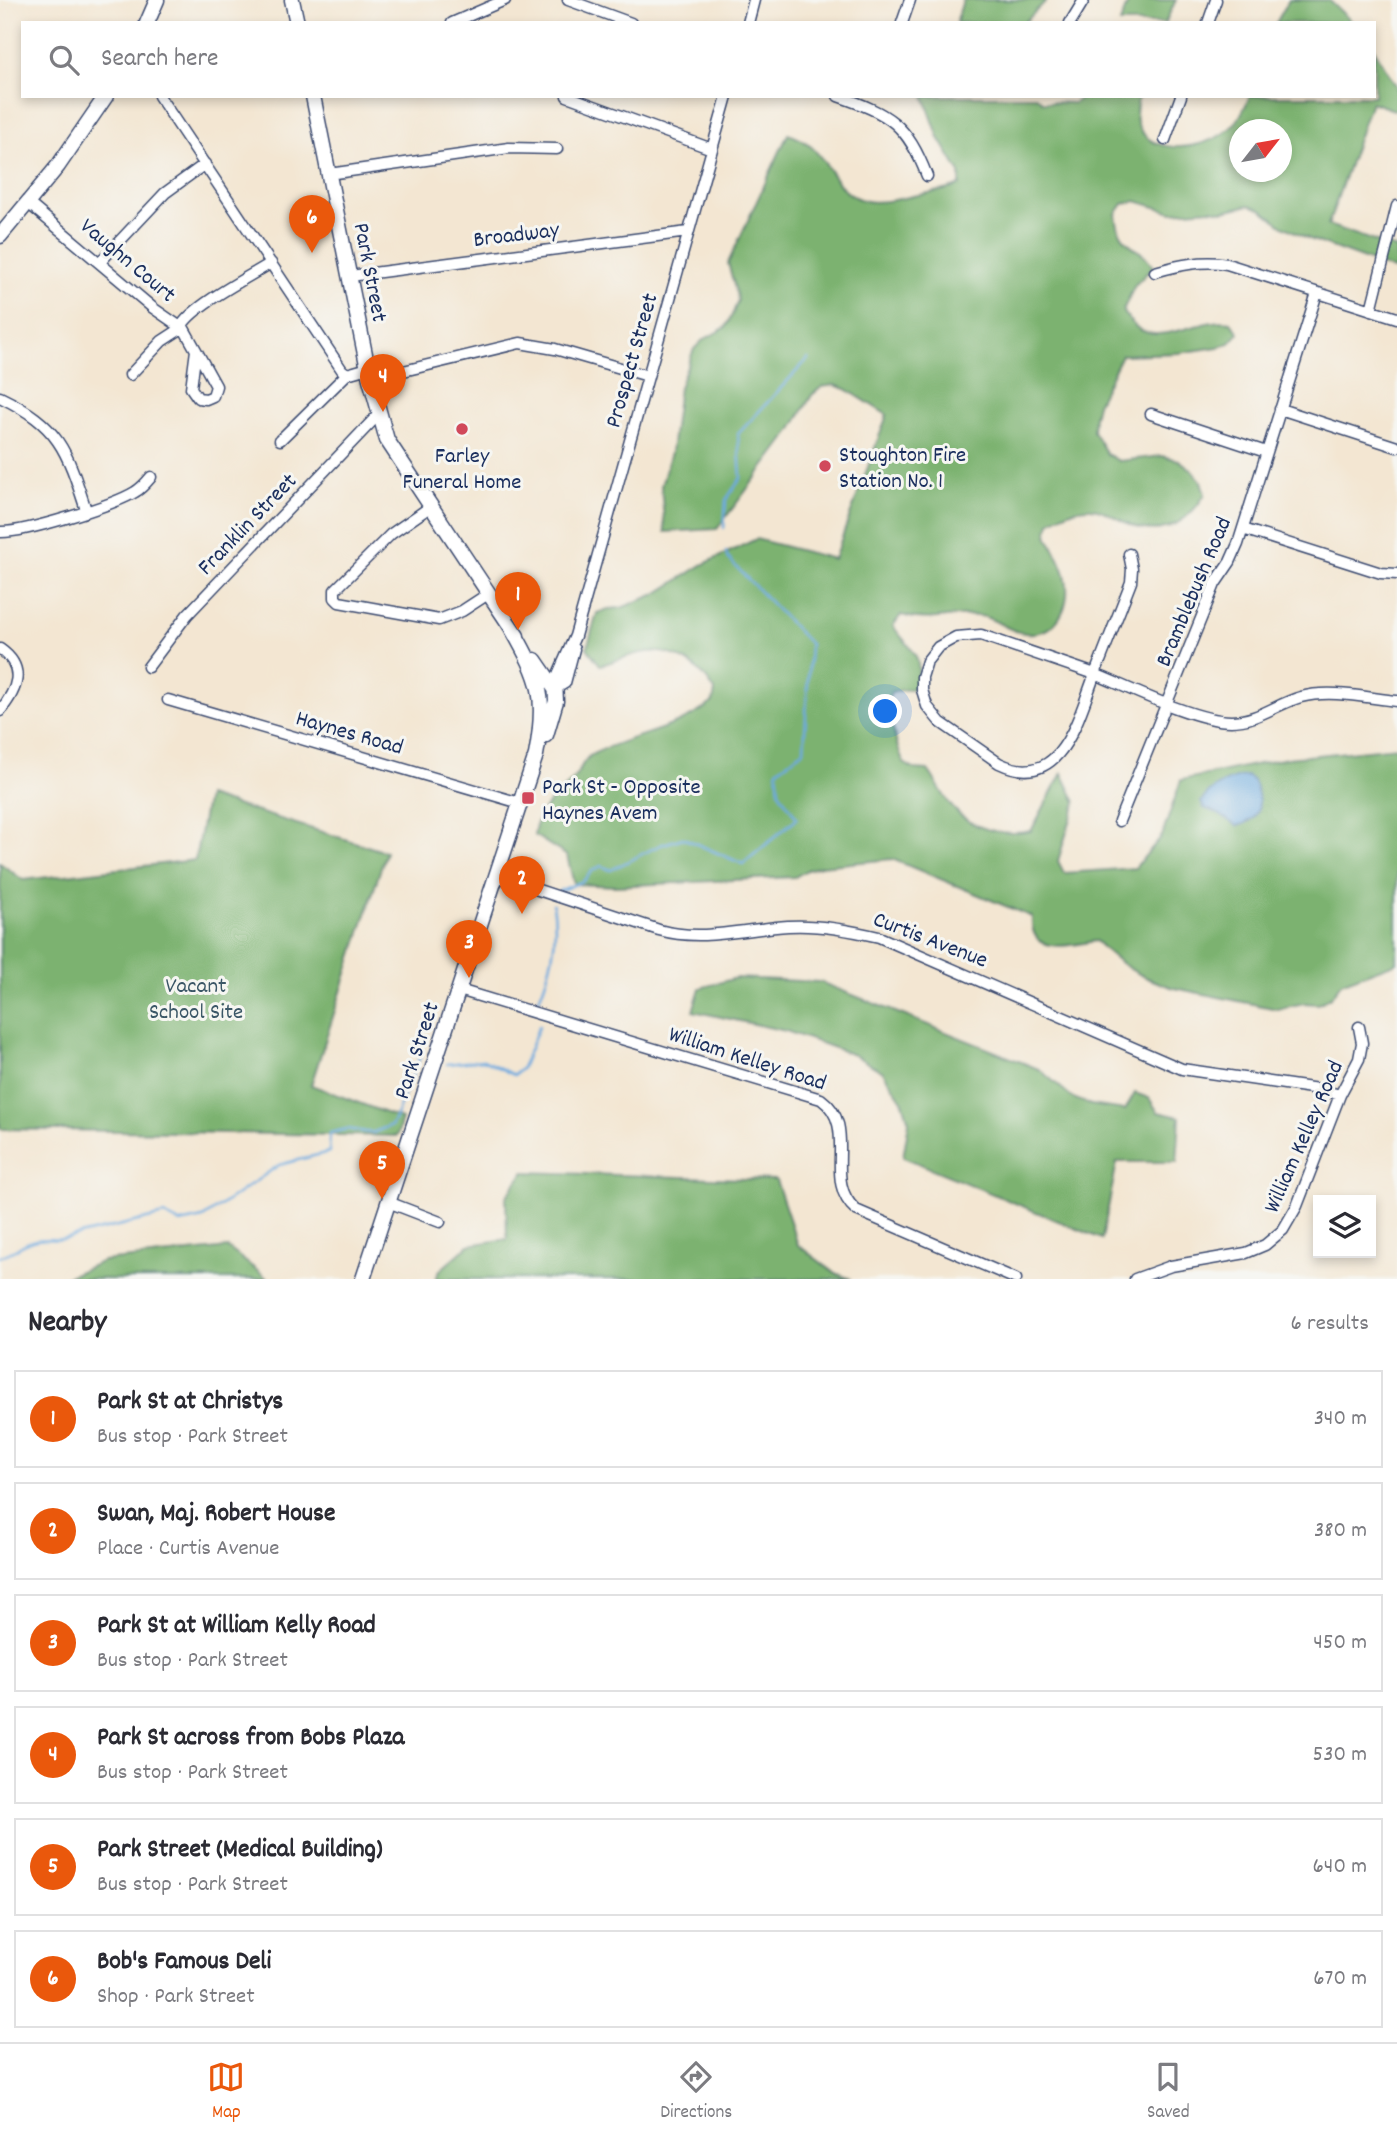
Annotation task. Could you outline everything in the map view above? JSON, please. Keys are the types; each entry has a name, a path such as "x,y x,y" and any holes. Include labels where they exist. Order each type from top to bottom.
{"main road":[{"path":"148,21 157,0"},
{"path":"292,0 297,21"},
{"path":"0,236 58,166 105,98"},
{"name":"Park Street","path":"313,98 369,373 390,446 548,680 536,755 363,1279"},
{"name":"Park Street","path":"512,629 527,656 548,680"}],"street":[{"path":"457,21 505,0"},
{"path":"568,0 626,21"},
{"path":"749,21 754,0"},
{"path":"903,21 910,0"},
{"path":"1071,21 1084,0"},
{"path":"1209,21 1216,0"},
{"path":"160,98 347,374"},
{"path":"572,98 712,149"},
{"name":"Prospect Street","path":"575,636 565,659 548,680 565,683 570,670 575,636 726,98"},
{"path":"850,98 867,101 901,128 911,139 927,176"},
{"path":"1166,140 1180,98"},
{"path":"329,174 509,148 557,149"},
{"path":"100,262 165,193 205,164"},
{"name":"Vaughn Court","path":"28,203 144,300 182,328 162,341 130,375"},
{"path":"1371,310 1397,206"},
{"name":"Broadway","path":"350,276 688,232"},
{"path":"196,350 182,328 187,318 271,263"},
{"path":"1155,272 1186,264 1220,263 1397,318"},
{"name":"Bramblebush Road","path":"1119,821 1215,584 1235,553 1317,293"},
{"path":"280,440 347,374 369,373 520,343 548,347 648,376"},
{"path":"0,397 27,412 57,439 69,457 86,510"},
{"path":"1280,410 1397,447"},
{"name":"Franklin Street","path":"148,667 187,615 379,414"},
{"path":"1150,414 1266,452"},
{"path":"0,532 30,528 131,494 151,477"},
{"path":"430,507 391,534 335,590 335,598 339,602 439,620 463,611 488,594"},
{"path":"1243,529 1381,573 1397,574"},
{"path":"1129,554 1131,582 1095,674 1063,751 1047,764 1027,770 1015,769 1000,764 940,722 927,706 922,686 926,665 935,650 952,638 968,634 991,638 1095,674 1210,718 1231,721 1252,718 1293,699 1314,695 1397,701"},
{"path":"0,649 13,664 17,681 14,692 0,712"},
{"name":"Haynes Road","path":"168,700 520,803"},
{"name":"Curtis Avenue","path":"496,876 659,930 682,935 721,935 803,926 843,929 879,937 1182,1069 1318,1089 1340,1095"},
{"name":"William Kelley Road","path":"459,990 821,1099 833,1110 840,1127 839,1175 848,1203 856,1210 1016,1279"},
{"name":"William Kelley Road","path":"1135,1279 1171,1266 1255,1250 1273,1239 1290,1220 1340,1095 1362,1049 1359,1027"},
{"path":"388,1202 440,1222"}],"green space":[{"path":"963,0 1047,0 1026,21 957,21"},
{"path":"1129,0 1176,0 1166,21 1121,21"},
{"path":"1289,0 1329,0 1351,21 1277,21"},
{"path":"1376,52 1397,87 1397,111 1371,102 1328,225 1397,249 1397,271 1307,238 1283,226 1261,209 1249,205 1224,211 1211,209 1172,212 1136,201 1123,204 1116,214 1121,234 1153,267 1135,285 1123,310 1133,325 1145,332 1158,334 1202,324 1231,322 1239,333 1230,343 1218,347 1179,353 1122,355 1097,404 1093,431 1107,454 1119,461 1162,456 1179,460 1201,481 1205,494 1182,520 1162,529 1139,528 1091,508 1070,512 1050,522 1047,535 1063,569 1067,596 1061,616 1047,629 1037,633 1019,632 980,616 922,619 901,615 893,626 917,659 917,688 891,692 887,705 904,763 914,769 928,770 953,808 978,826 999,832 1031,831 1062,773 1076,802 1058,861 1064,873 1135,868 1162,836 1181,780 1287,758 1397,747 1397,962 1341,983 1331,997 1318,1004 1304,1003 1277,1009 1162,984 1123,964 1096,941 1064,946 1044,943 1037,938 1033,930 1032,917 892,859 821,866 795,877 616,886 574,884 567,856 534,835 538,819 547,806 573,780 589,756 685,719 713,702 715,691 695,667 669,654 642,653 600,665 587,648 597,613 621,608 656,594 702,565 756,539 834,559 887,415 846,389 834,385 822,387 812,395 791,431 717,529 665,532 661,486 671,452 679,387 694,349 703,340 726,327 733,313 738,300 728,263 788,134 813,148 849,194 858,199 878,202 960,185 960,173 939,138 925,98 1038,98 1043,102 1074,103 1080,98 1139,98 1136,117 1142,132 1154,142 1170,146 1188,146 1207,142 1229,128 1229,182 1292,182 1292,119 1238,119 1249,98 1376,98"},
{"name":"Vacant School Site","path":"207,796 386,852 311,1085 402,1119 397,1136 0,1129 0,863 23,880 195,860"},
{"path":"736,978 820,982 1039,1069 1073,1098 1091,1105 1125,1110 1135,1093 1149,1098 1158,1112 1180,1117 1177,1162 1117,1162 1102,1239 903,1157 909,1122 903,1102 883,1072 854,1055 786,1031 693,1011 700,988"},
{"path":"524,1172 776,1180 798,1245 835,1273 851,1279 436,1279 439,1271 469,1245 507,1239 506,1197"},
{"path":"228,1248 268,1279 62,1279 103,1261"}],"water":[{"path":"1246,776 1254,782 1259,802 1257,813 1250,821 1237,826 1204,808 1201,802 1215,788 1227,781"}],"waterway":[{"path":"724,528 726,500 741,478 738,434 808,359"},
{"path":"559,891 583,881 601,866 611,870 660,845 683,838 743,864 797,818 779,792 777,770 804,750 810,644 727,557 726,552"},
{"path":"537,1004 552,956 555,931 553,904"},
{"path":"447,1064 483,1060 514,1075 522,1068 539,1026"},
{"path":"0,1256 31,1241 63,1239 164,1215 180,1223 203,1218 279,1165 329,1152 330,1133 347,1129 372,1133 392,1125 420,1057"}],"place":[{"name":"Bob's Famous Deli","path":"312,253"},
{"name":"Park St across from Bobs Plaza","path":"383,412"},
{"name":"Farley Funeral Home","path":"462,429"},
{"name":"Stoughton Fire Station No. 1","path":"825,466"},
{"name":"Park St at Christys","path":"518,630"},
{"name":"Park St - Opposite Haynes Avem","path":"528,798"},
{"name":"Swan, Maj. Robert House","path":"522,914"},
{"name":"Park St at William Kelly Road","path":"469,978"},
{"name":"Park Street (Medical Building)","path":"382,1199"}]}
